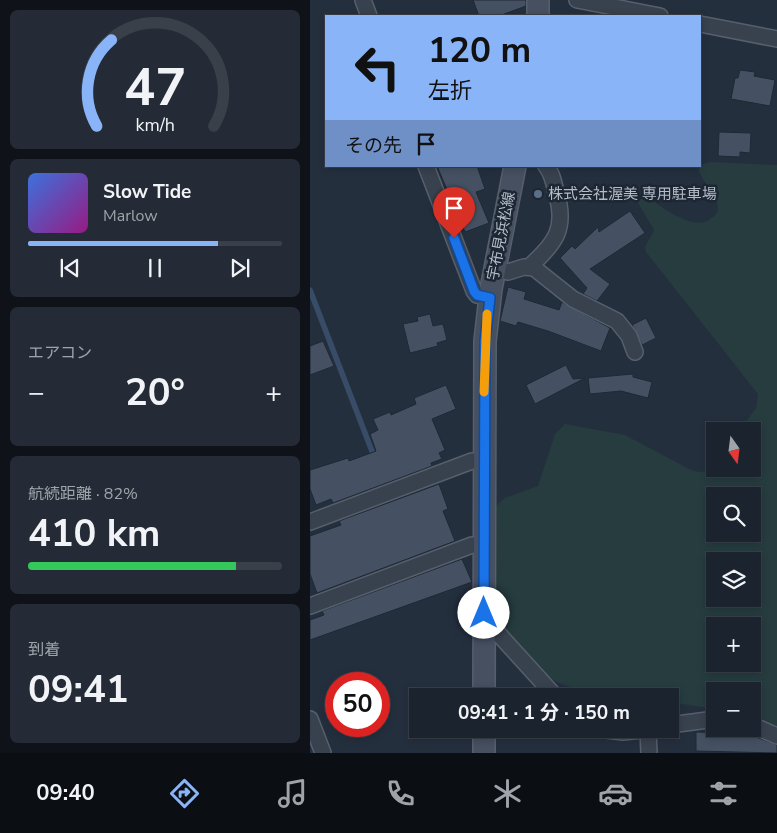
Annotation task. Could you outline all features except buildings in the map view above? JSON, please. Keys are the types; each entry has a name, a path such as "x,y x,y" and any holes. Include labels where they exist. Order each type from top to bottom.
{"main road":[{"path":"538,0 538,15"},
{"name":"宇布見浜松線","path":"484,688 485,341 490,298 515,167"},
{"path":"484,738 484,753"}],"street":[{"path":"363,0 369,15"},
{"path":"577,0 655,15"},
{"path":"701,24 777,39"},
{"path":"426,167 474,291 477,295 490,298"},
{"path":"495,269 508,272 529,267 551,245 561,226 561,208 546,167"},
{"path":"529,267 538,271 573,299 617,321 629,336 635,352"},
{"path":"310,522 472,461 484,461"},
{"path":"310,606 472,545 484,545"},
{"path":"484,630 495,630 548,688"},
{"path":"310,719 323,753"},
{"path":"679,724 706,720"},
{"path":"761,729 777,736"},
{"path":"649,753 650,738"}],"green space":[{"path":"710,162 777,165 777,727 761,720 761,682 706,682 706,708 679,703 679,688 574,688 557,682 541,670 507,631 497,616 494,604 495,507 505,498 538,486 555,434 565,424 625,435 691,470 706,471 706,478 761,478 761,422 746,422 756,408 758,394 646,252 645,247 654,230 637,201 642,196 673,214 693,222 711,219 718,211 717,203 698,170 703,164"}],"waterway":[{"path":"310,290 375,459"}],"slow traffic":[{"path":"484,392 487,314"}],"place":[{"name":"株式会社渥美 専用駐車場","path":"538,194"}],"route":[{"path":"454,238 474,291 481,297 490,298 485,341 484,613"}]}
